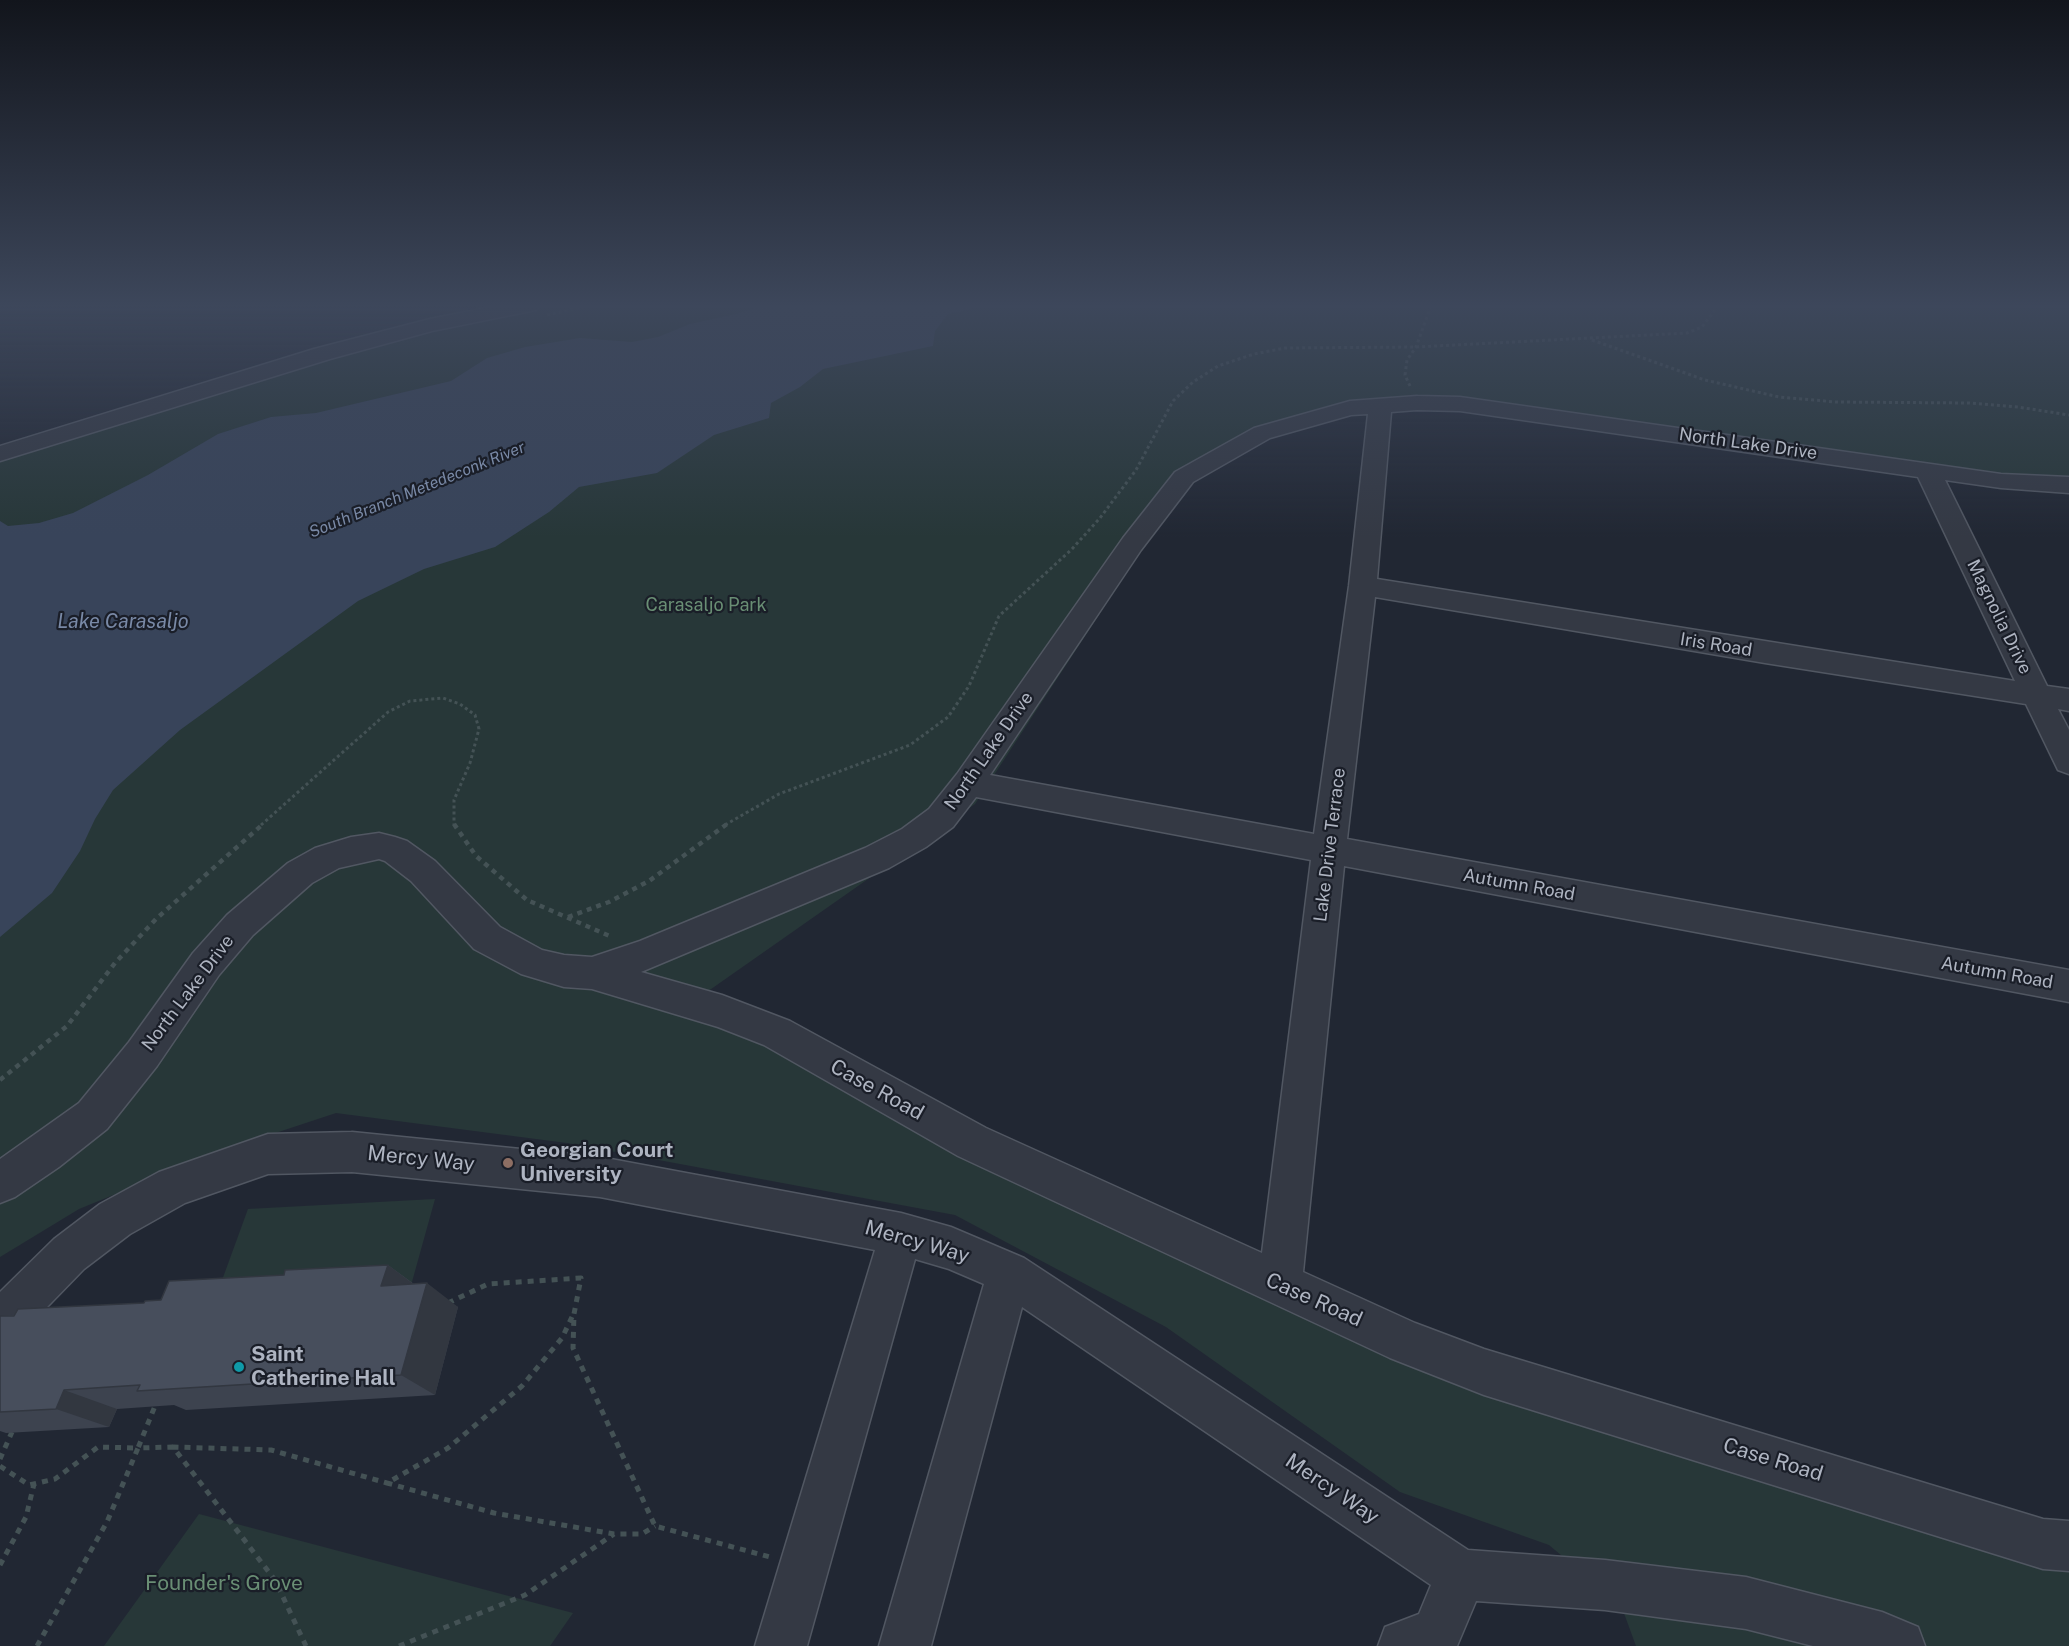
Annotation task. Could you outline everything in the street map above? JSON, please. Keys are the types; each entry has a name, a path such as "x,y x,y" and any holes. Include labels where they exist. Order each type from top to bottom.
{"street":[{"path":"0,454 229,383"},
{"name":"North Lake Drive","path":"0,1183 45,1153 93,1116 143,1054 206,964 240,925 300,873 343,852 378,846 395,850 423,871 487,938 534,963 564,970 592,973 650,953 877,858 914,838 941,818 968,783 1132,544 1184,477 1262,433 1350,408 1417,403 1460,404 2001,481 2066,486"},
{"name":"Lake Drive Terrace","path":"1280,1285 1329,850 1363,586 1380,406"},
{"name":"Magnolia Drive","path":"1928,471 2069,762"},
{"name":"Iris Road","path":"1363,586 2069,700"},
{"name":"Autumn Road","path":"968,783 2069,986"},
{"name":"Case Road","path":"592,973 722,1012 777,1034 972,1142 1406,1342 1484,1372 2043,1544 2069,1545"},
{"name":"Mercy Way","path":"0,1323 69,1254 115,1219 174,1186 268,1154 352,1152 600,1177 901,1234 951,1248 1010,1273 1461,1575 1605,1585 1746,1603 1882,1638 1899,1646"},
{"path":"781,1646 901,1234"},
{"path":"905,1646 1010,1273"},
{"path":"1404,1646 1437,1632 1461,1575"}],"path":[{"path":"568,917 609,902 648,881 731,821 779,794 910,745 948,717 969,686 999,616 1072,549 1100,518 1136,470 1173,401 1192,383"},
{"path":"1408,383 1417,403"},
{"path":"1717,383 1768,395 1836,402 1969,403 2018,407 2069,415"},
{"path":"0,1080 67,1026 115,963 156,919 388,712 410,701 443,698 460,704 475,715 479,729 470,763 454,800 454,827 476,856 527,900 650,953"},
{"path":"437,1308 488,1284 581,1278 574,1314 573,1348 656,1526 675,1533 805,1566"},
{"path":"387,1483 448,1448 522,1386 542,1365 562,1338 574,1314"},
{"path":"38,1646 107,1522 155,1406"},
{"path":"0,1459 12,1432"},
{"path":"0,1466 29,1485 55,1479 98,1447 271,1450 494,1513 615,1534 642,1534 656,1526"},
{"path":"173,1447 275,1580 306,1646"},
{"path":"0,1565 26,1517 34,1484"},
{"path":"399,1646 525,1595 615,1534"}],"green space":[{"name":"Carasaljo Park","path":"229,383 2069,383 2069,485 1450,404 1308,418 1188,479 975,804 694,1001 1484,1380 2069,1526 2069,1646 1636,1646 1621,1605 1549,1545 1400,1492 1166,1327 955,1215 567,1143 336,1113 221,1151 79,1209 0,1257 0,454"},
{"path":"435,1199 410,1289 213,1305 248,1209"},
{"name":"Founder's Grove","path":"199,1514 573,1613 550,1646 104,1646"}],"water":[{"name":"Lake Carasaljo","path":"443,383 805,383 771,403 769,418 714,435 657,473 579,487 549,512 495,547 424,569 358,601 180,730 113,790 95,819 80,851 52,893 0,937 0,521 8,526 39,523 73,513 148,475 218,434 271,417 316,413"}],"building":[{"name":"Saint Catherine Hall","path":"388,1265 381,1286 427,1283 401,1375 137,1391 140,1385 64,1390 56,1409 0,1412 0,1316 14,1316 18,1309 144,1303 161,1300 169,1281 284,1275 285,1270"}],"place":[{"name":"Georgian Court University","path":"508,1163"},
{"name":"Saint Catherine Hall","path":"239,1367"}],"water label":[{"name":"South Branch Metedeconk River","path":"417,490"}]}
